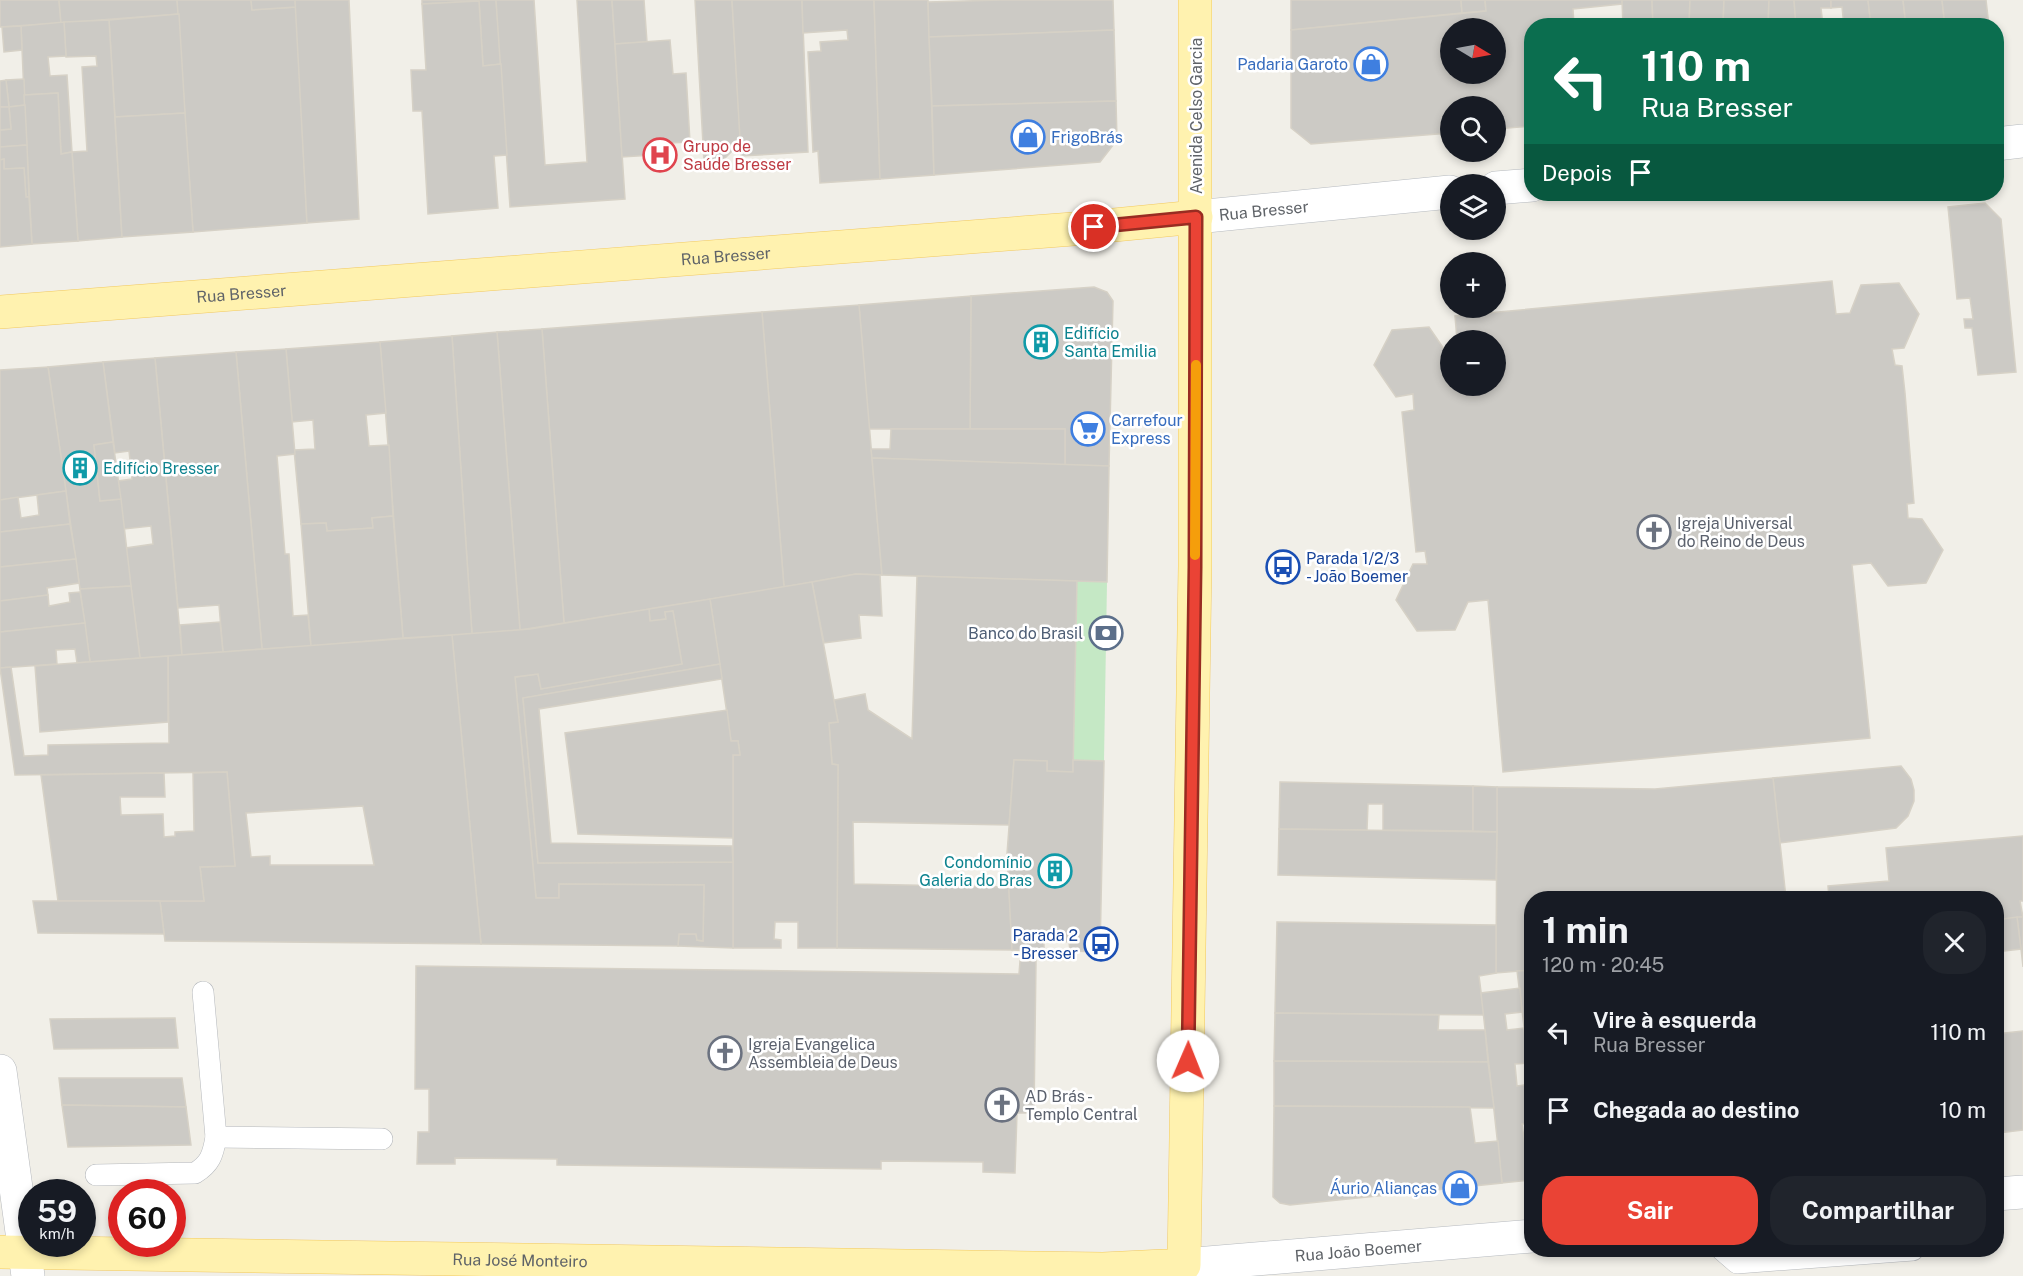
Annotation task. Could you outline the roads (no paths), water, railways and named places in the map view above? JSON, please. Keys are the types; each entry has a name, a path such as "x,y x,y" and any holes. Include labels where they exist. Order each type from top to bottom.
{"main road":[{"name":"Avenida Celso Garcia","path":"1184,1271 1196,555 1195,0"},
{"path":"2004,143 2023,141"},
{"path":"1506,187 1524,186"},
{"name":"Rua Bresser","path":"0,312 1073,229 1440,193"},
{"path":"0,1071 18,1260"},
{"path":"2004,1193 2023,1192"},
{"name":"Rua João Boemer","path":"1184,1271 1524,1237"},
{"name":"Rua José Monteiro","path":"18,1260 497,1268 1184,1271"}],"lane":[{"path":"96,1175 195,1173 205,1167 212,1158 216,1137 203,992"},
{"path":"216,1137 382,1139"},
{"path":"1730,1257 1737,1263 1818,1257"}],"place":[{"name":"Padaria Garoto","path":"1371,64"},
{"name":"FrigoBrás","path":"1028,137"},
{"name":"Grupo de Saúde Bresser","path":"660,155"},
{"name":"Edifício Santa Emilia","path":"1041,342"},
{"name":"Carrefour Express","path":"1088,429"},
{"name":"Edifício Bresser","path":"80,468"},
{"name":"Igreja Universal do Reino de Deus","path":"1654,532"},
{"name":"Parada 1/2/3 - João Boemer","path":"1283,567"},
{"name":"Banco do Brasil","path":"1106,633"},
{"name":"Condomínio Galeria do Bras","path":"1055,871"},
{"name":"Parada 2 - Bresser","path":"1101,944"},
{"name":"Igreja Evangelica Assembleia de Deus","path":"725,1053"},
{"name":"AD Brás - Templo Central","path":"1002,1105"},
{"name":"Áurio Alianças","path":"1460,1188"}]}
